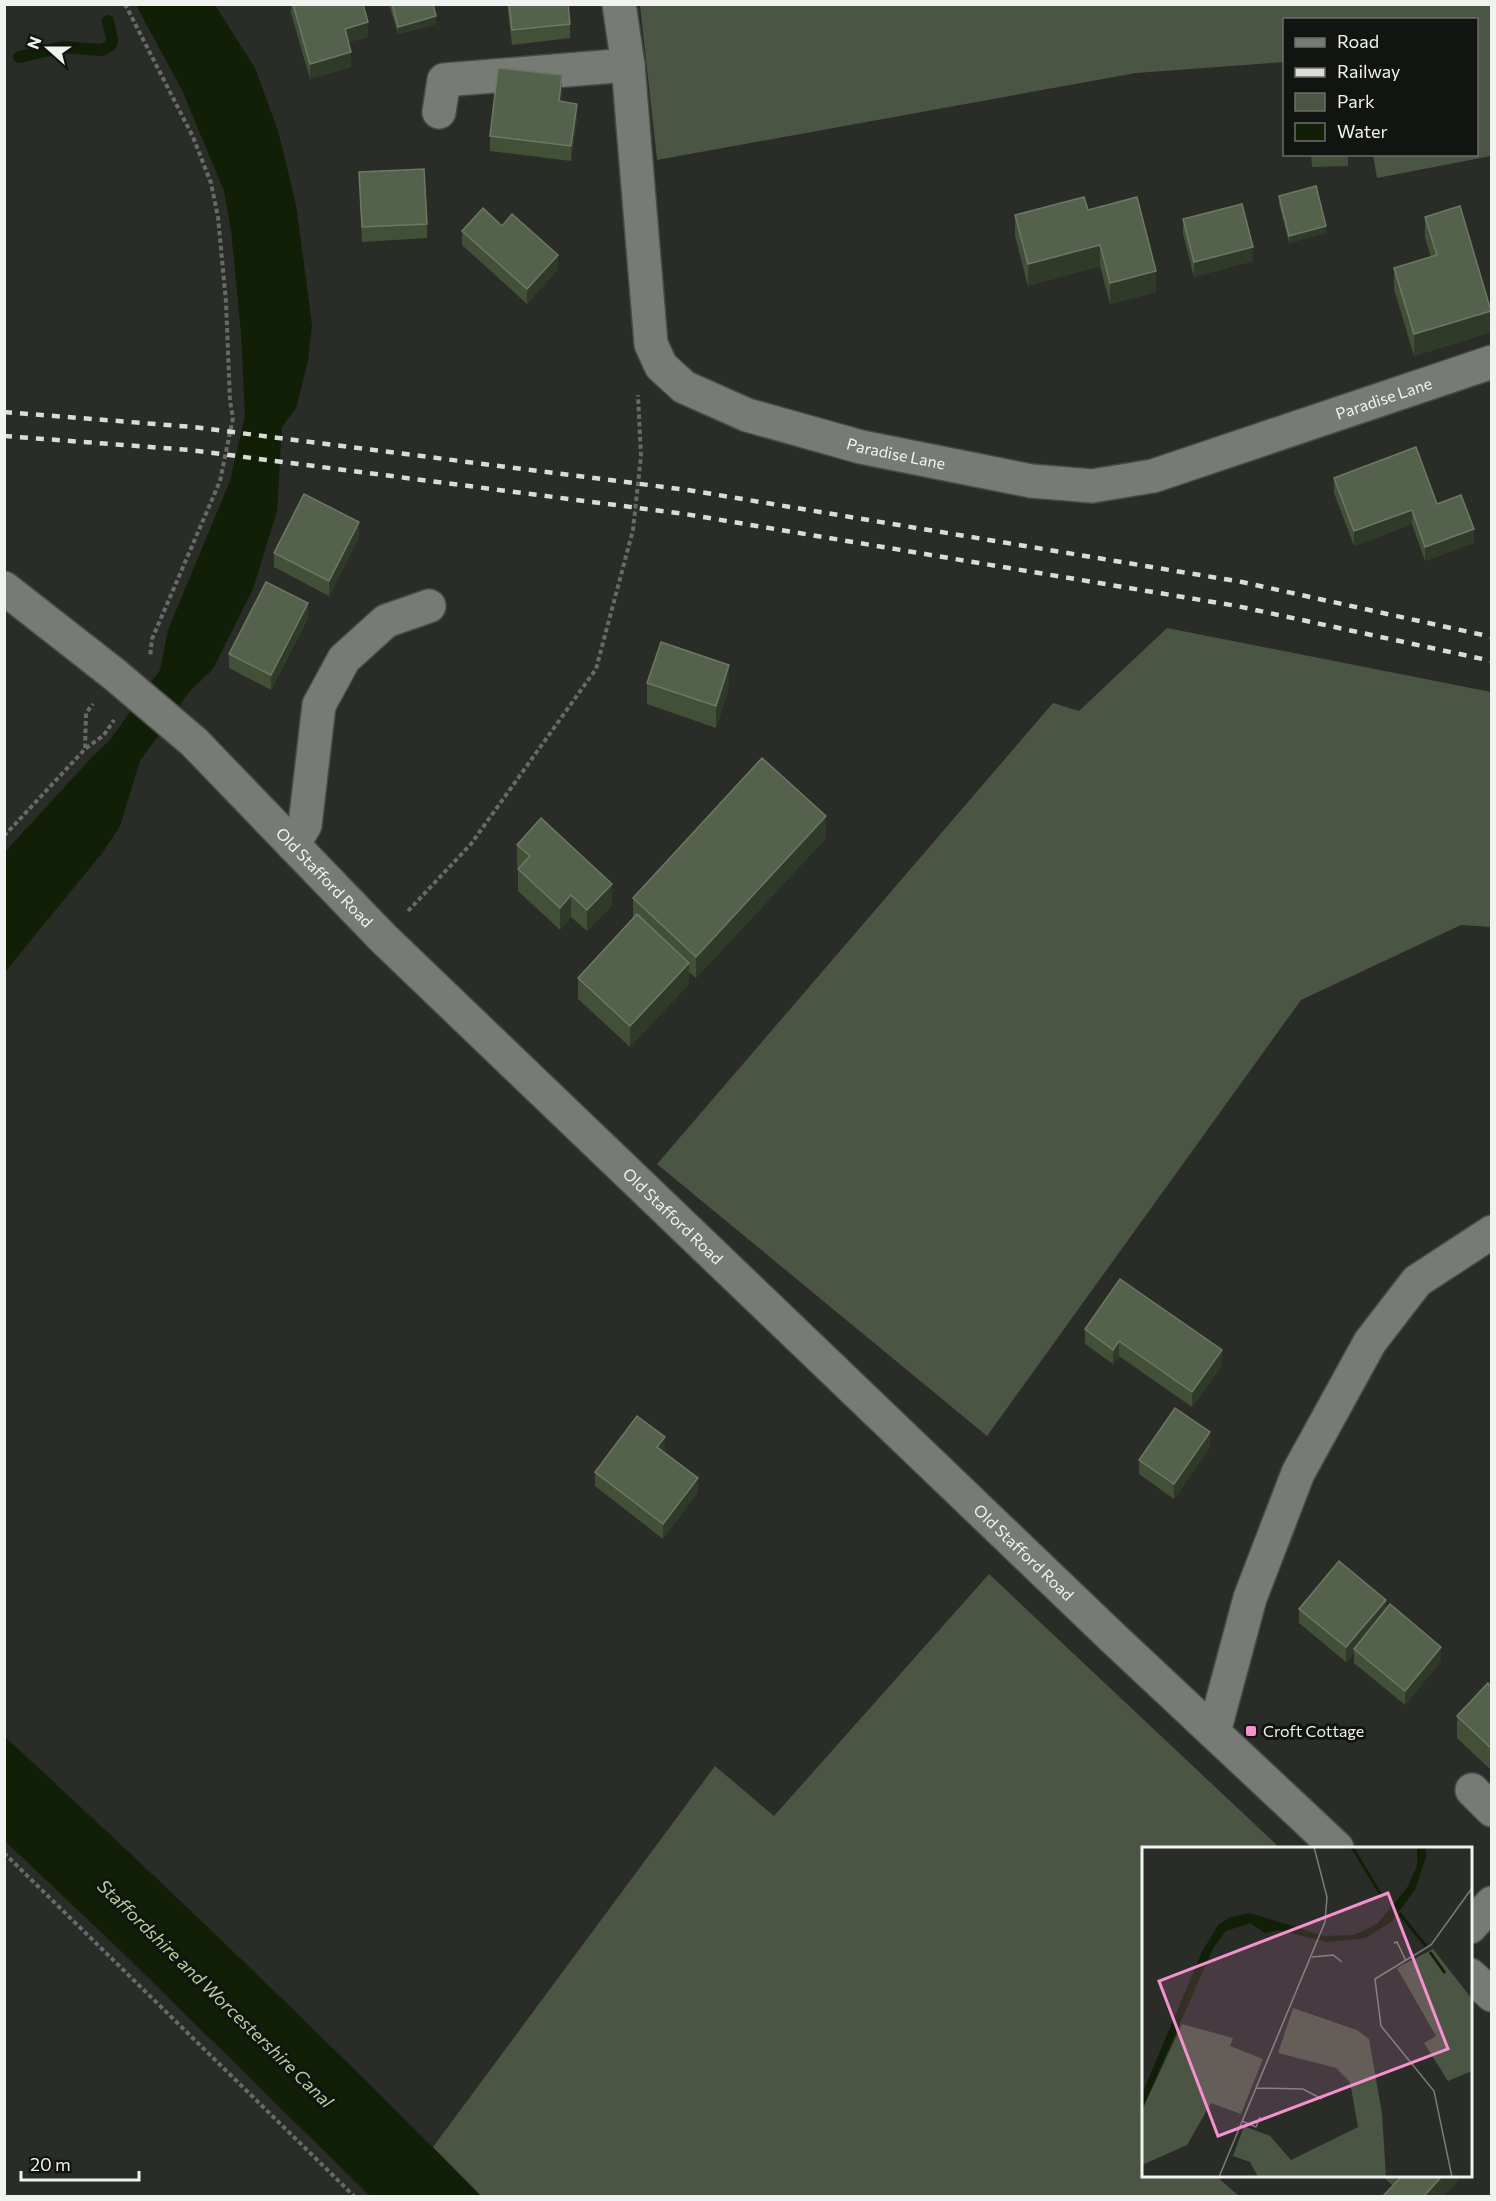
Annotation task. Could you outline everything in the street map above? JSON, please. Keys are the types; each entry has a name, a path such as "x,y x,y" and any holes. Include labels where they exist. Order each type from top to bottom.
{"street":[{"name":"Paradise Lane","path":"620,4 628,65 651,344 661,366 684,387 747,415 861,447 1031,481 1092,486 1153,476 1491,362"},
{"path":"439,112 444,80 628,65"},
{"name":"Old Stafford Road","path":"4,588 114,674 194,742 383,938 1336,1847"},
{"path":"293,845 305,825 319,705 344,659 386,621 429,606"},
{"path":"1214,1732 1250,1598 1298,1473 1370,1342 1417,1281 1491,1232"},
{"path":"1472,1925 1491,1904"},
{"path":"1472,1977 1491,1995"}],"path":[{"path":"125,4 193,137 211,183 218,217 225,291 230,401 233,418 220,481 152,639 150,659"},
{"path":"383,938 471,844 597,669 633,530 641,456 637,387"},
{"path":"4,836 72,763 104,735 117,716"},
{"path":"4,1853 354,2196"}],"green space":[{"path":"640,5 1491,5 1491,156 1377,178 1373,156 1478,156 1478,18 1283,18 1283,62 1136,73 657,160"},
{"path":"1167,628 1491,692 1491,927 1461,925 1301,1000 987,1436 657,1164 1053,703 1079,711"},
{"path":"989,1574 1279,1847 1142,1847 1142,2177 1217,2177 1239,2196 481,2196 433,2147 715,1766 774,1816"}],"water":[{"path":"136,5 215,5 255,68 279,134 296,205 312,326 308,361 296,408 282,427 277,511 253,589 213,669 190,691 140,761 120,826 103,852 5,972 4,853 110,740 160,670 168,630 230,481 245,416 241,333 231,230 224,191 182,90"},
{"name":"Staffordshire and Worcestershire Canal","path":"4,1736 246,1963 481,2196 370,2196 123,1953 5,1841"}],"building":[{"path":"293,4 363,4 368,22 345,29 351,52 310,64"},
{"path":"392,4 433,4 436,16 398,27"},
{"path":"509,4 568,4 570,24 512,30"},
{"path":"498,68 562,75 559,101 577,104 571,146 490,136"},
{"path":"424,169 427,224 362,227 359,172"},
{"path":"1316,186 1326,226 1289,236 1279,196"},
{"path":"1084,197 1088,210 1137,197 1156,271 1110,283 1100,245 1028,264 1015,215"},
{"path":"1242,204 1253,247 1194,262 1183,219"},
{"path":"1460,206 1491,311 1414,334 1394,268 1437,255 1425,217"},
{"path":"483,208 502,226 512,214 558,255 527,289 462,231"},
{"path":"1416,447 1437,504 1461,495 1474,529 1425,547 1412,510 1354,531 1334,478"},
{"path":"304,494 359,522 329,581 274,553"},
{"path":"266,582 308,603 271,675 229,654"},
{"path":"661,642 729,665 716,706 647,683"},
{"path":"762,758 826,816 696,957 633,898"},
{"path":"541,818 612,884 587,910 571,895 560,908 518,869 530,856 517,845"},
{"path":"637,914 689,963 630,1026 578,978"},
{"path":"1120,1279 1222,1350 1192,1392 1119,1341 1113,1350 1085,1329"},
{"path":"1175,1408 1210,1432 1174,1484 1139,1460"},
{"path":"637,1416 665,1437 657,1447 698,1478 663,1524 595,1472"},
{"path":"1339,1561 1386,1600 1346,1647 1299,1609"},
{"path":"1390,1604 1441,1647 1405,1691 1354,1649"},
{"path":"1488,1683 1491,1687 1491,1748 1457,1716"},
{"path":"1401,2177 1441,2177 1424,2196 1384,2195"}],"waterway":[{"path":"19,57 63,47 102,50 111,45 108,21"}],"railway":[{"path":"4,412 193,427 688,490 1242,582 1492,637"},
{"path":"4,436 190,450 685,514 1237,606 1492,661"}],"place":[{"name":"Croft Cottage","path":"1251,1731"}]}
